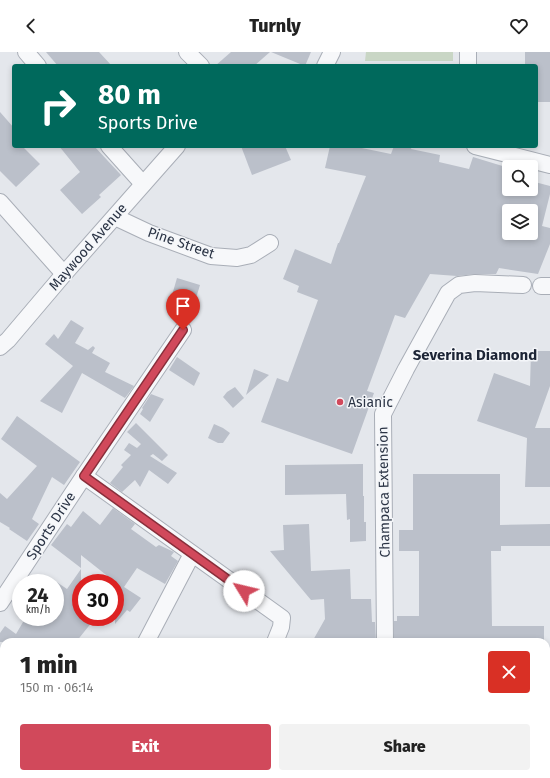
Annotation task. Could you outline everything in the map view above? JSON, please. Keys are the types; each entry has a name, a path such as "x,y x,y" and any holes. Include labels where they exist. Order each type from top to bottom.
{"street":[{"path":"26,52 36,64"},
{"path":"187,52 199,64"},
{"path":"326,64 332,52"},
{"path":"468,52 468,64"},
{"path":"112,148 143,184"},
{"name":"Maywood Avenue","path":"0,347 8,340 175,148"},
{"path":"483,148 550,165"},
{"path":"0,202 64,274"},
{"name":"Pine Street","path":"114,217 150,233 211,256 237,258 252,255 270,243"},
{"name":"Champaca Extension","path":"385,638 383,414 448,293 459,285 475,283 523,285"},
{"name":"Sports Drive","path":"0,603 183,330"},
{"path":"84,476 282,618 281,627 276,638"},
{"path":"148,638 192,554"}],"green space":[{"path":"366,52 453,52 453,61 365,61"}],"building":[{"path":"46,52 99,52 110,64 56,64"},
{"path":"231,52 270,52 256,64 217,64"},
{"path":"271,52 311,52 306,64 300,64"},
{"path":"525,52 550,52 550,102 538,102 538,64 525,64"},
{"path":"0,112 12,126 12,148 24,148 40,164 16,187 0,171"},
{"path":"61,148 96,148 121,175 99,195 101,197 82,214 60,190 80,172"},
{"path":"242,148 286,148 291,160 252,175"},
{"path":"330,148 362,148 391,154 393,148 411,148 440,155 439,162 469,169 473,157 502,166 502,196 538,196 538,183 550,186 550,194 542,226 550,228 550,244 538,274 499,268 496,274 457,276 430,274 405,318 395,315 367,391 374,393 352,454 261,422 277,378 288,382 318,300 297,292 299,286 283,279 295,249 331,264 366,176 325,168"},
{"path":"177,278 200,285 193,308 170,302"},
{"path":"71,320 84,328 75,343 88,350 93,346 95,348 92,353 110,363 105,372 134,386 125,398 82,373 62,413 40,401 73,366 45,344 54,334 58,339"},
{"path":"531,351 550,351 550,386 535,428 550,428 550,487 525,487 527,438 477,421 494,373 530,386"},
{"path":"177,357 200,373 194,386 169,370"},
{"path":"254,369 269,375 246,395"},
{"path":"235,387 244,398 233,408 223,397 227,392"},
{"path":"151,394 164,399 150,422 140,414"},
{"path":"17,416 80,462 64,485 52,477 32,519 39,524 27,541 0,522 0,493 7,499 37,466 1,439"},
{"path":"136,423 168,455 162,461 153,454 150,456 177,473 168,484 149,470 140,487 135,480 122,492 110,483 123,467 121,465 131,455 124,450 129,443 137,448 141,444 127,432"},
{"path":"214,424 230,433 223,443 218,443 208,438"},
{"path":"363,464 364,522 366,522 366,541 350,542 350,519 347,520 346,494 285,495 285,465"},
{"path":"413,474 500,474 500,525 550,524 550,546 501,546 501,551 491,551 492,626 544,626 544,638 394,638 394,621 397,621 397,616 419,616 419,551 399,551 399,530 413,530"},
{"path":"113,508 135,524 131,529 156,547 159,545 174,552 171,556 178,561 165,584 137,568 124,587 124,574 105,574 81,555 81,568 51,545 67,524 71,527 83,511 100,525"},
{"path":"309,524 311,571 350,569 351,599 371,599 372,622 375,622 376,638 314,638 325,619 324,599 311,600 270,551 284,550 283,525"},
{"path":"72,582 72,626 89,626 79,638 0,638 0,633 5,626 16,634 21,626 64,626 64,587 67,589"},
{"path":"124,587 141,598 130,612 127,610 124,614"}],"place":[{"name":"Asianic","path":"340,402"}],"district":[{"name":"Severina Diamond","path":"475,355"}],"route":[{"path":"183,330 84,476 244,591"}]}
